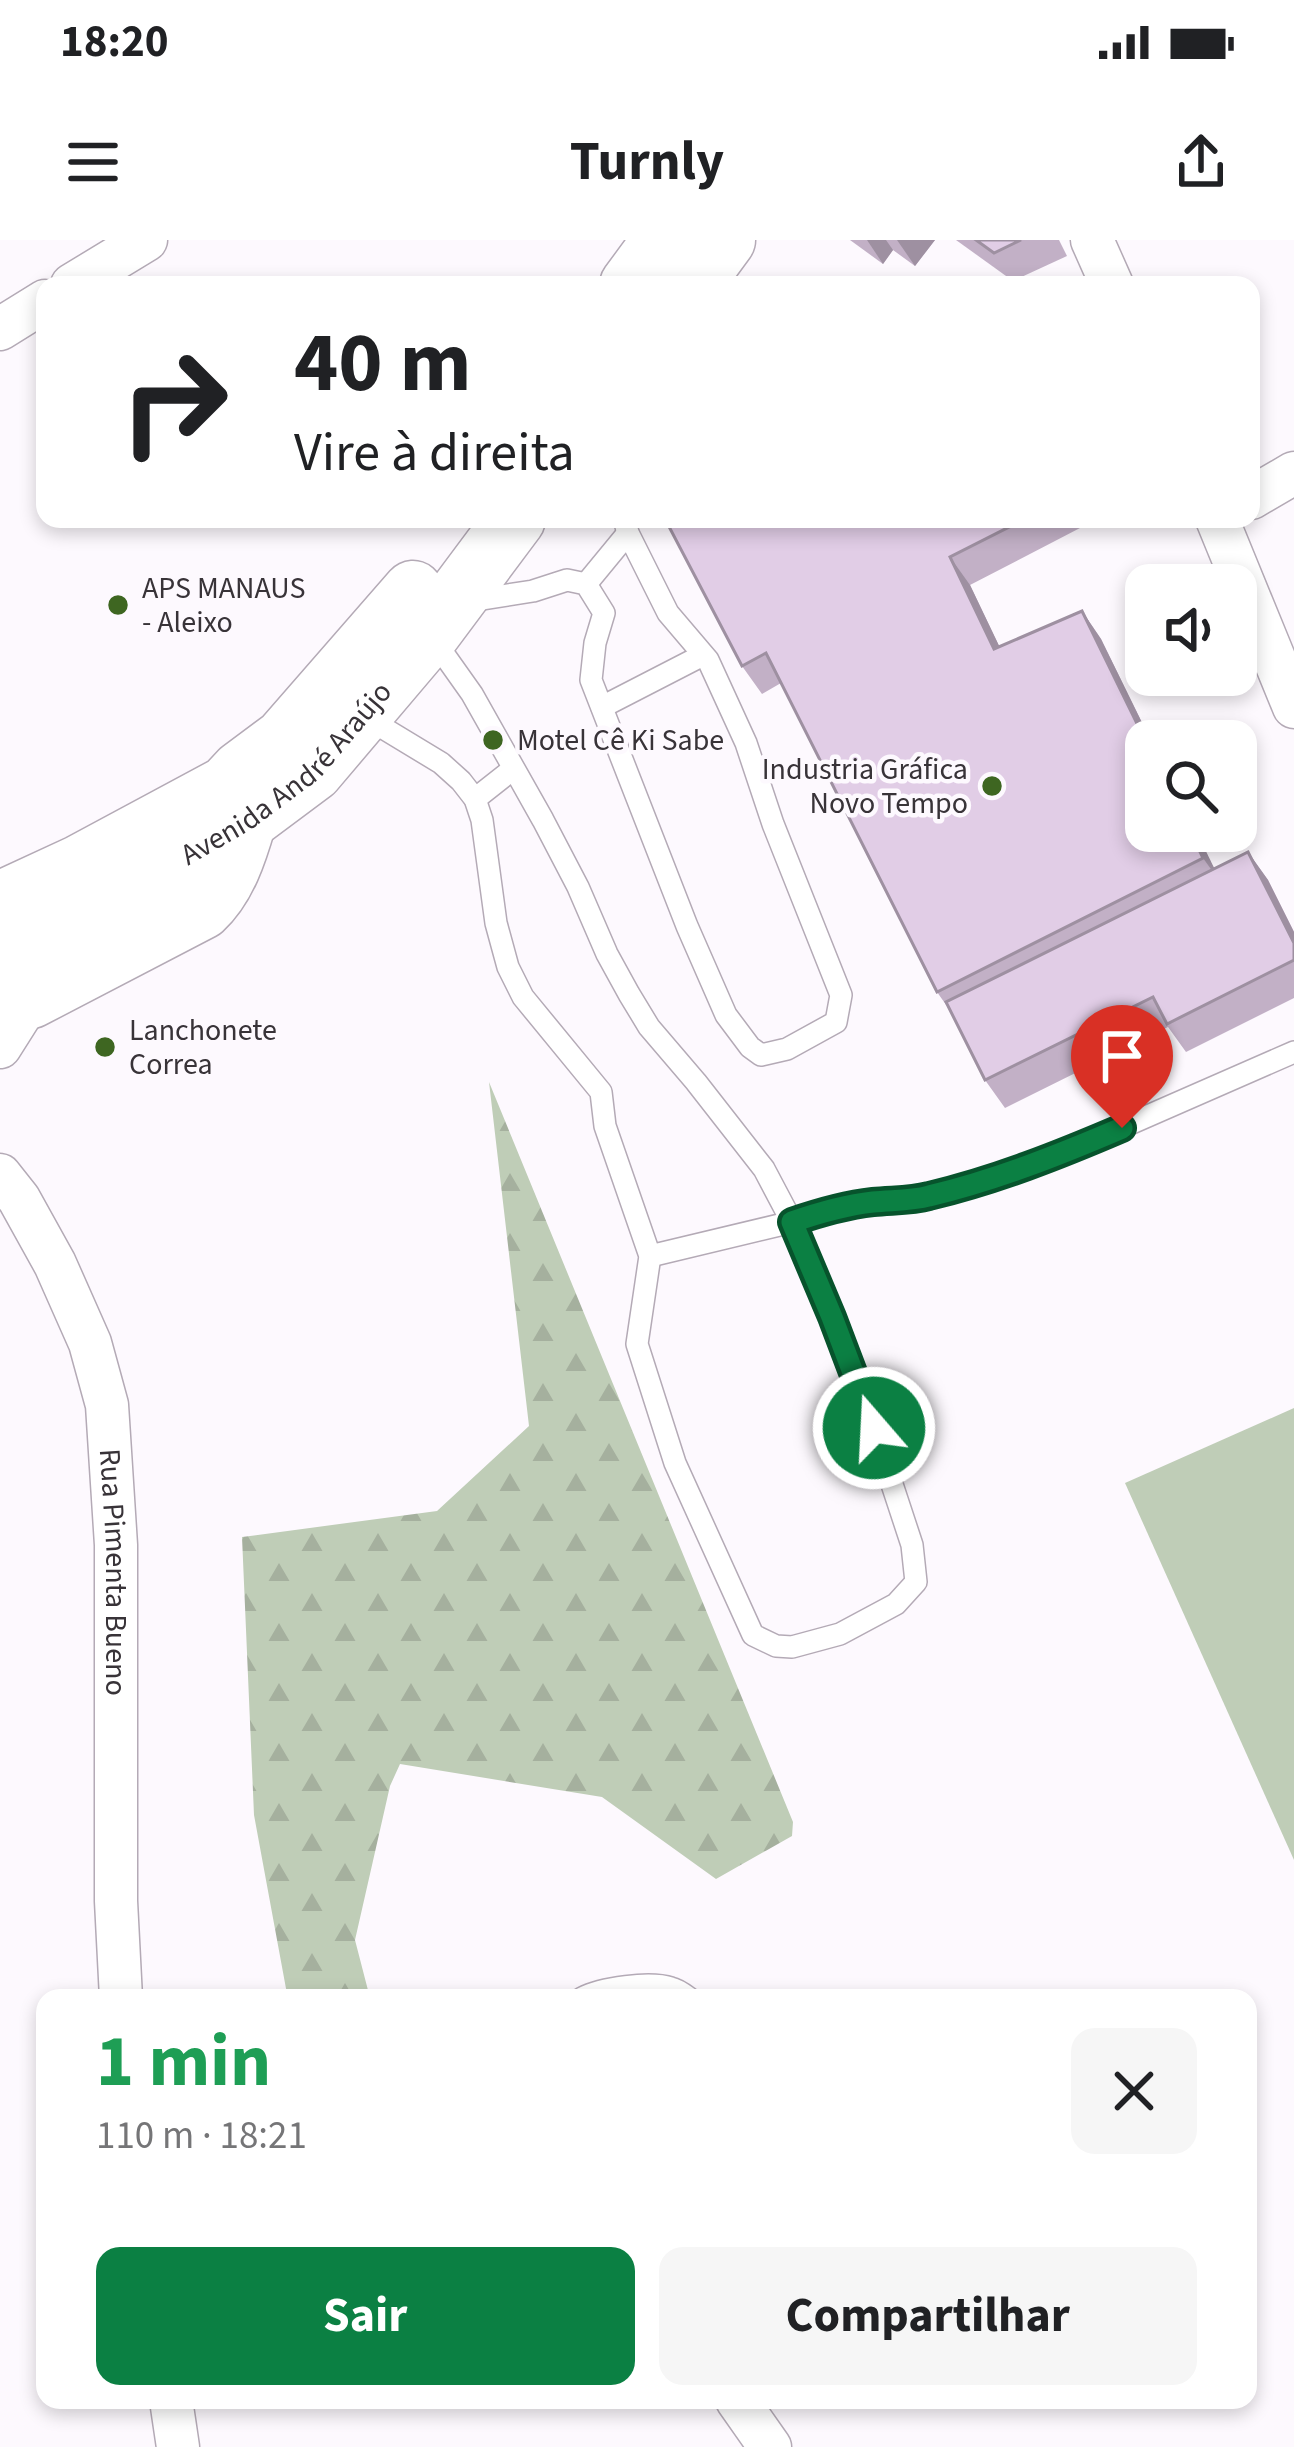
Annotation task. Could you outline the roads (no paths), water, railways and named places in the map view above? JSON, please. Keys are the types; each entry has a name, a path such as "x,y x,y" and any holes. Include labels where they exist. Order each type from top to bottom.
{"main road":[{"path":"647,265 725,240"},
{"name":"Avenida André Araújo","path":"237,804 242,771 284,740 433,568 461,528"},
{"name":"Avenida André Araújo","path":"0,902 313,771 363,715 508,528"},
{"path":"0,859 148,791 182,784 237,804 238,849 214,898 202,909 8,1003"}],"street":[{"path":"87,276 146,240"},
{"path":"0,329 36,307"},
{"path":"1260,493 1294,473"},
{"path":"1221,528 1294,707"},
{"name":"Rua Pimenta Bueno","path":"0,1174 55,1264 90,1343 107,1405 116,1545 116,1901 121,1989"},
{"path":"172,2409 178,2447"},
{"path":"743,2409 770,2447"}],"lane":[{"path":"586,584 626,528"},
{"path":"363,715 441,763 475,799 508,968 523,997 602,1092 605,1126 650,1256 637,1344 675,1463 752,1635 776,1646 792,1647 840,1634 896,1604 916,1582 912,1545 861,1390 792,1222 739,1134 649,1027 472,694 440,619 567,580 586,584 604,613 591,680 687,926 726,1015 750,1047 761,1055 787,1049 836,1022 841,995 746,743 708,660 668,613 628,528"},
{"path":"602,707 703,656"},
{"path":"475,799 513,769"},
{"path":"650,1256 824,1212 922,1198 994,1179 1294,1052"},
{"path":"617,1989 649,1984 675,1989"}],"place":[{"name":"APS MANAUS - Aleixo","path":"118,605"},
{"name":"Motel Cê Ki Sabe","path":"493,740"},
{"name":"Industria Gráfica Novo Tempo","path":"992,786"},
{"name":"Lanchonete Correa","path":"105,1047"}]}
